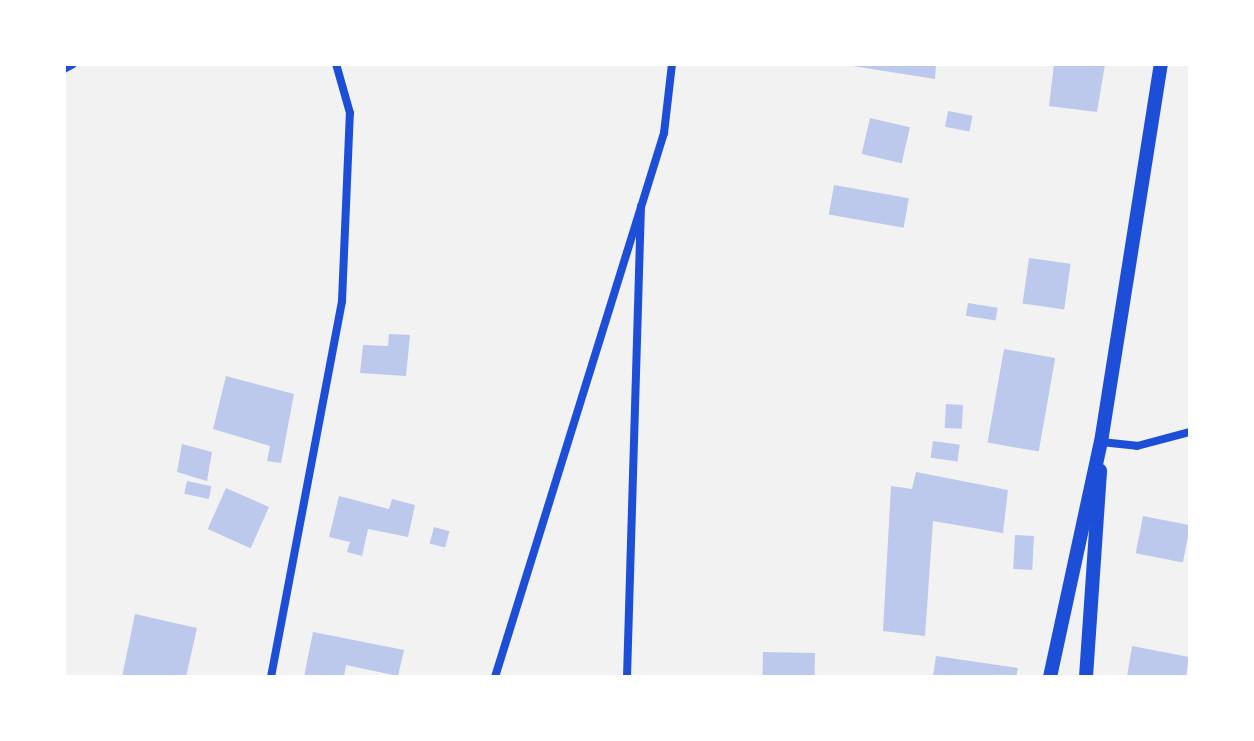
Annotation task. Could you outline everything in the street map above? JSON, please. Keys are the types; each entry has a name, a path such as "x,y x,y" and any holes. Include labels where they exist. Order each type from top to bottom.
{"street":[{"path":"64,69 73,64"},
{"path":"271,677 342,301 350,113 336,64"},
{"path":"495,677 643,185 664,133 672,64"},
{"path":"1050,677 1101,442 1161,64"},
{"path":"627,677 643,185"},
{"path":"1101,442 1137,446 1190,432"},
{"path":"1086,677 1098,582 1101,442"}],"building":[{"path":"840,64 936,64 935,79"},
{"path":"1054,64 1105,64 1097,112 1049,106"},
{"path":"948,111 973,116 969,131 945,127"},
{"path":"870,118 910,127 902,163 862,154"},
{"path":"834,185 909,198 904,228 829,215"},
{"path":"1029,258 1071,264 1064,309 1023,304"},
{"path":"968,303 998,308 996,321 966,316"},
{"path":"389,334 410,335 406,376 360,373 363,345 388,346"},
{"path":"1004,349 1055,358 1039,452 988,443"},
{"path":"226,376 294,394 281,463 267,461 270,446 213,429"},
{"path":"946,404 963,405 962,429 945,428"},
{"path":"933,441 960,445 957,462 931,458"},
{"path":"182,444 212,452 207,481 177,472"},
{"path":"916,472 1008,490 1003,533 933,521 925,636 883,631 891,486 912,489"},
{"path":"187,481 211,486 209,499 184,494"},
{"path":"226,488 269,507 251,548 208,529"},
{"path":"339,496 389,509 392,499 415,505 408,537 368,529 362,556 347,552 350,542 329,537"},
{"path":"1143,516 1190,525 1183,562 1136,553"},
{"path":"434,527 449,531 445,548 430,543"},
{"path":"1015,535 1034,536 1032,570 1013,569"},
{"path":"135,614 197,628 186,677 122,677"},
{"path":"313,632 404,650 398,676 346,665 344,677 304,677"},
{"path":"1132,646 1189,657 1186,677 1127,677"},
{"path":"763,652 815,653 815,677 763,677"},
{"path":"936,656 1018,668 1016,677 933,677"}]}
